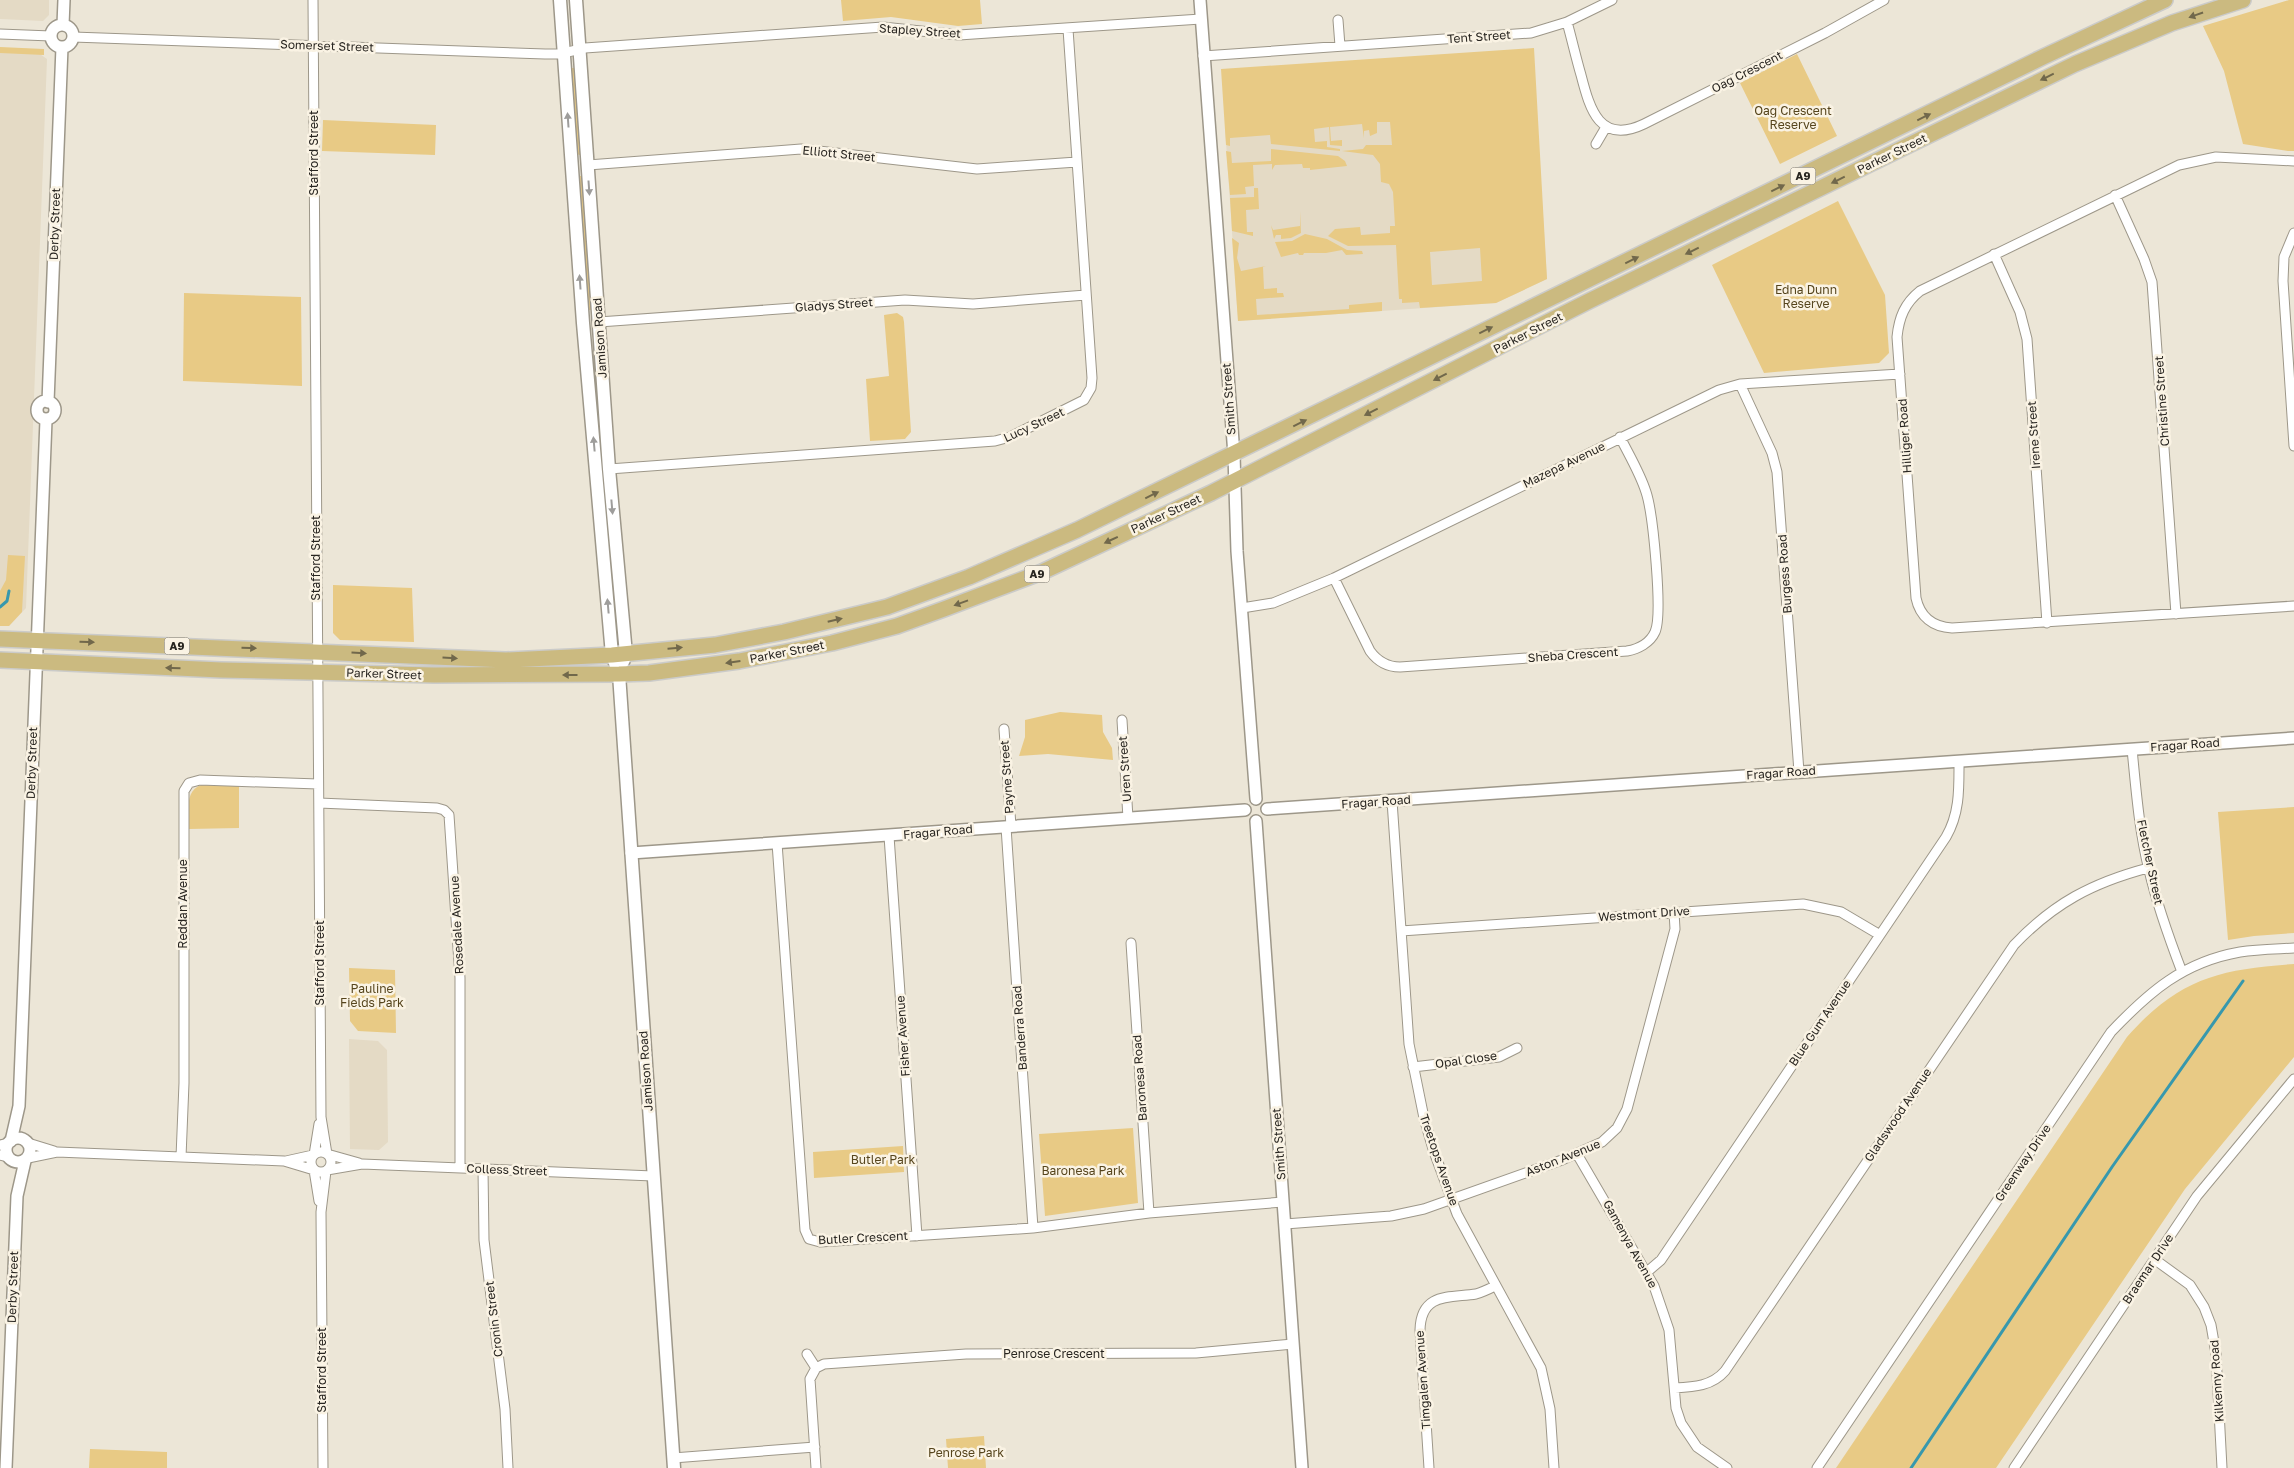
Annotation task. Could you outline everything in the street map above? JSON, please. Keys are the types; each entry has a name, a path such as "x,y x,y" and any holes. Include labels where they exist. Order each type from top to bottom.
{"highway":[{"name":"Parker Street","path":"0,639 506,660 619,654 715,645 784,632 887,606 1012,559 1234,455 2043,57 2165,0"},
{"name":"Parker Street","path":"0,660 221,670 510,676 649,673 739,661 832,643 897,626 1042,572 1234,481 1589,301 2075,64 2172,23 2243,0"}],"main road":[{"name":"Jamison Road","path":"560,0 583,323 602,470 619,654 631,853 674,1463"},
{"name":"Jamison Road","path":"576,0 599,322 602,470"}],"street":[{"path":"63,25 64,0"},
{"name":"Stafford Street","path":"313,0 321,1117 327,1154"},
{"name":"Smith Street","path":"1200,0 1234,455 1242,608 1256,799"},
{"name":"Tent Street","path":"1203,56 1538,32 1567,22 1612,0"},
{"name":"Oag Crescent","path":"1606,127 1624,130 1638,127 1825,33 1884,0"},
{"name":"Stapley Street","path":"579,49 884,27 958,35 1201,19"},
{"path":"1338,20 1340,46"},
{"path":"1567,22 1590,108 1606,127 1596,144"},
{"path":"63,25 72,30 73,37 68,46 62,47 55,45 51,36 55,28 63,25"},
{"name":"Lucy Street","path":"602,470 988,442 1003,439 1078,404 1089,393 1092,378 1068,29"},
{"path":"0,34 51,36"},
{"name":"Somerset Street","path":"73,37 534,54 564,53 579,49"},
{"name":"Derby Street","path":"27,1142 20,1106 46,420 39,417 37,410 42,402 48,402 62,47"},
{"name":"Elliott Street","path":"571,166 801,149 977,169 1077,162"},
{"name":"Hilliger Road","path":"2294,160 2226,156 2196,160 2179,165 1920,291 1909,301 1898,326 1916,598 1920,610 1928,621 1945,628 2294,606"},
{"name":"Christine Street","path":"2116,195 2152,282 2176,614"},
{"path":"2294,233 2284,257 2282,281 2294,446"},
{"name":"Irene Street","path":"1994,254 2020,312 2027,339 2047,623"},
{"name":"Gladys Street","path":"583,323 905,300 973,304 1086,296"},
{"name":"Mazepa Avenue","path":"1242,608 1274,603 1334,578 1702,397 1740,384 1900,374"},
{"name":"Burgess Road","path":"1740,384 1772,453 1777,472 1799,772"},
{"name":"Sheba Crescent","path":"1334,578 1370,651 1378,660 1389,666 1400,667 1618,652 1638,648 1651,638 1658,621 1651,516 1645,488 1620,437"},
{"name":"Uren Street","path":"1122,720 1128,818"},
{"name":"Payne Street","path":"1004,729 1008,826"},
{"name":"Fragar Road","path":"1267,809 2294,738"},
{"name":"Fletcher Street","path":"2132,749 2148,868 2159,907 2182,972"},
{"name":"Blue Gum Avenue","path":"1647,1272 1661,1260 1950,830 1959,796 1959,761"},
{"name":"Reddan Avenue","path":"181,1157 184,1083 184,791 189,783 200,780 318,784"},
{"path":"1256,799 1262,801 1267,809 1263,818 1256,821 1250,819 1245,810 1247,803 1256,799"},
{"name":"Treetops Avenue","path":"1392,801 1413,1068 1430,1141 1463,1226 1531,1347 1546,1382 1554,1468"},
{"name":"Rosedale Avenue","path":"318,803 437,808 444,810 449,815 460,978 460,1168"},
{"name":"Fragar Road","path":"631,853 1245,810"},
{"name":"Smith Street","path":"1256,821 1302,1468"},
{"name":"Banderra Road","path":"1008,826 1033,1228"},
{"name":"Fisher Avenue","path":"889,836 917,1236"},
{"name":"Butler Crescent","path":"777,844 806,1234 809,1239 820,1242 1033,1228 1149,1213 1283,1202"},
{"name":"Gladswood Avenue","path":"1675,1388 1707,1384 1717,1379 1725,1371 2014,944 2034,924 2073,896 2110,880 2148,868"},
{"name":"Westmont Drive","path":"1401,931 1812,904 1841,912 1880,935"},
{"name":"Aston Avenue","path":"1285,1224 1391,1216 1417,1212 1577,1154 1607,1139 1617,1128 1624,1116 1675,929 1674,912"},
{"name":"Baronesa Road","path":"1131,943 1149,1213"},
{"name":"Greenway Drive","path":"1817,1468 2111,1032 2152,992 2182,972 2204,961 2240,952 2294,948"},
{"name":"Opal Close","path":"1413,1068 1499,1057 1517,1048"},
{"name":"Braemar Drive","path":"2014,1468 2196,1196 2291,1090 2294,1079"},
{"name":"Derby Street","path":"7,1143 20,1106"},
{"name":"Stafford Street","path":"314,1155 321,1117"},
{"path":"57,1152 18,1138 7,1143 6,1157 18,1162 57,1152 284,1161 322,1152 327,1154 331,1162 326,1171 321,1172 284,1161"},
{"path":"26,1159 30,1151 27,1142"},
{"name":"Colless Street","path":"327,1154 362,1164"},
{"name":"Gamenya Avenue","path":"1577,1154 1647,1272 1666,1317 1678,1416 1688,1436 1697,1447 1726,1468"},
{"path":"314,1155 310,1164 314,1170"},
{"name":"Derby Street","path":"6,1157 17,1196"},
{"name":"Derby Street","path":"6,1468 17,1196 26,1159"},
{"name":"Colless Street","path":"326,1171 362,1164 653,1176"},
{"name":"Cronin Street","path":"483,1169 484,1240 505,1409 508,1468"},
{"name":"Stafford Street","path":"314,1170 321,1212"},
{"name":"Stafford Street","path":"323,1468 321,1212 326,1171"},
{"name":"Kilkenny Road","path":"2154,1258 2190,1285 2204,1307 2211,1325 2216,1354 2222,1468"},
{"name":"Timgalen Avenue","path":"1429,1468 1420,1330 1421,1318 1430,1304 1441,1298 1476,1294 1495,1286"},
{"name":"Penrose Crescent","path":"816,1368 827,1364 966,1354 1196,1353 1293,1344"},
{"path":"808,1354 816,1368 811,1376 810,1384 816,1468"},
{"path":"674,1463 815,1447"}],"shaded area":[{"path":"0,0 49,0 49,15 43,21 0,19"},
{"path":"0,48 34,50 47,59 26,608 9,626 0,626"},
{"path":"1536,104 1547,279 1496,303 1238,321 1225,127"},
{"path":"349,1039 378,1041 387,1050 388,1142 379,1150 350,1149"}],"green space":[{"path":"841,0 980,0 982,24 958,26 891,17 843,21"},
{"path":"2294,0 2294,151 2243,144 2224,71 2203,26"},
{"path":"0,47 44,49 44,55 0,53"},
{"path":"1534,48 1547,279 1496,303 1420,308 1419,302 1402,303 1402,299 1399,299 1396,245 1348,246 1328,236 1335,229 1360,227 1361,235 1390,233 1390,226 1395,226 1393,192 1389,184 1381,182 1380,164 1373,155 1342,151 1363,149 1366,145 1392,145 1390,122 1377,122 1377,133 1370,136 1369,130 1364,131 1364,138 1362,124 1330,127 1331,141 1342,140 1342,146 1330,145 1329,127 1314,129 1315,142 1327,141 1327,147 1340,149 1340,151 1271,144 1270,135 1230,138 1230,146 1226,145 1221,69","holes":["1480,248 1482,281 1432,285 1430,252"]},
{"name":"Oag Crescent Reserve","path":"1797,54 1837,136 1780,164 1740,83"},
{"path":"572,68 576,68 582,155 576,152 570,72"},
{"path":"323,120 436,125 435,155 322,151"},
{"path":"1271,149 1338,156 1345,161 1347,166 1310,170 1310,168 1303,168 1302,164 1275,165 1272,170 1272,164 1253,165 1254,186 1245,187 1246,194 1230,195 1226,151 1231,152 1232,163 1271,161"},
{"path":"580,176 585,176 593,310 589,310 587,307 578,180"},
{"path":"1254,188 1258,188 1259,209 1246,210 1247,232 1253,232 1253,236 1232,231 1230,198 1254,197"},
{"name":"Edna Dunn Reserve","path":"1838,201 1885,295 1889,353 1879,363 1764,373 1712,265"},
{"path":"1300,211 1301,233 1291,238 1281,239 1281,235 1276,235 1274,239 1271,225 1273,230 1300,226"},
{"path":"1305,234 1327,239 1347,250 1362,251 1363,254 1346,255 1342,250 1326,253 1304,253 1303,255 1298,253 1281,257 1275,242 1292,241"},
{"path":"1232,238 1239,243 1237,258 1241,271 1266,266 1263,267 1264,289 1277,288 1277,293 1283,293 1284,297 1256,299 1257,315 1349,309 1349,305 1382,302 1382,311 1238,321"},
{"path":"184,293 301,297 302,386 183,381"},
{"path":"897,313 903,317 904,322 911,432 905,439 870,441 866,379 889,376 884,315"},
{"path":"8,555 25,556 22,612 9,626 0,626 0,591 6,580"},
{"path":"333,585 412,588 414,642 340,640 333,633"},
{"path":"1060,712 1102,715 1103,732 1112,748 1113,760 1048,754 1019,756 1025,737 1025,720"},
{"path":"201,785 239,786 239,828 189,829 188,810 190,797 192,792"},
{"path":"2294,807 2294,933 2228,940 2218,812"},
{"path":"2294,964 2294,1057 2185,1189 1996,1468 1836,1468 2127,1037 2164,1002 2182,990 2202,981 2243,969"},
{"name":"Pauline Fields Park","path":"349,968 395,970 396,1033 358,1031 350,1021"},
{"name":"Baronesa Park","path":"1133,1128 1138,1203 1045,1216 1039,1134"},
{"name":"Butler Park","path":"903,1146 904,1172 814,1178 813,1152"},
{"name":"Penrose Park","path":"984,1436 986,1468 948,1468 946,1439"},
{"path":"90,1449 167,1452 167,1468 89,1468"}],"waterway":[{"path":"0,607 7,601 9,591"},
{"path":"1911,1468 2112,1167 2243,981"}]}
